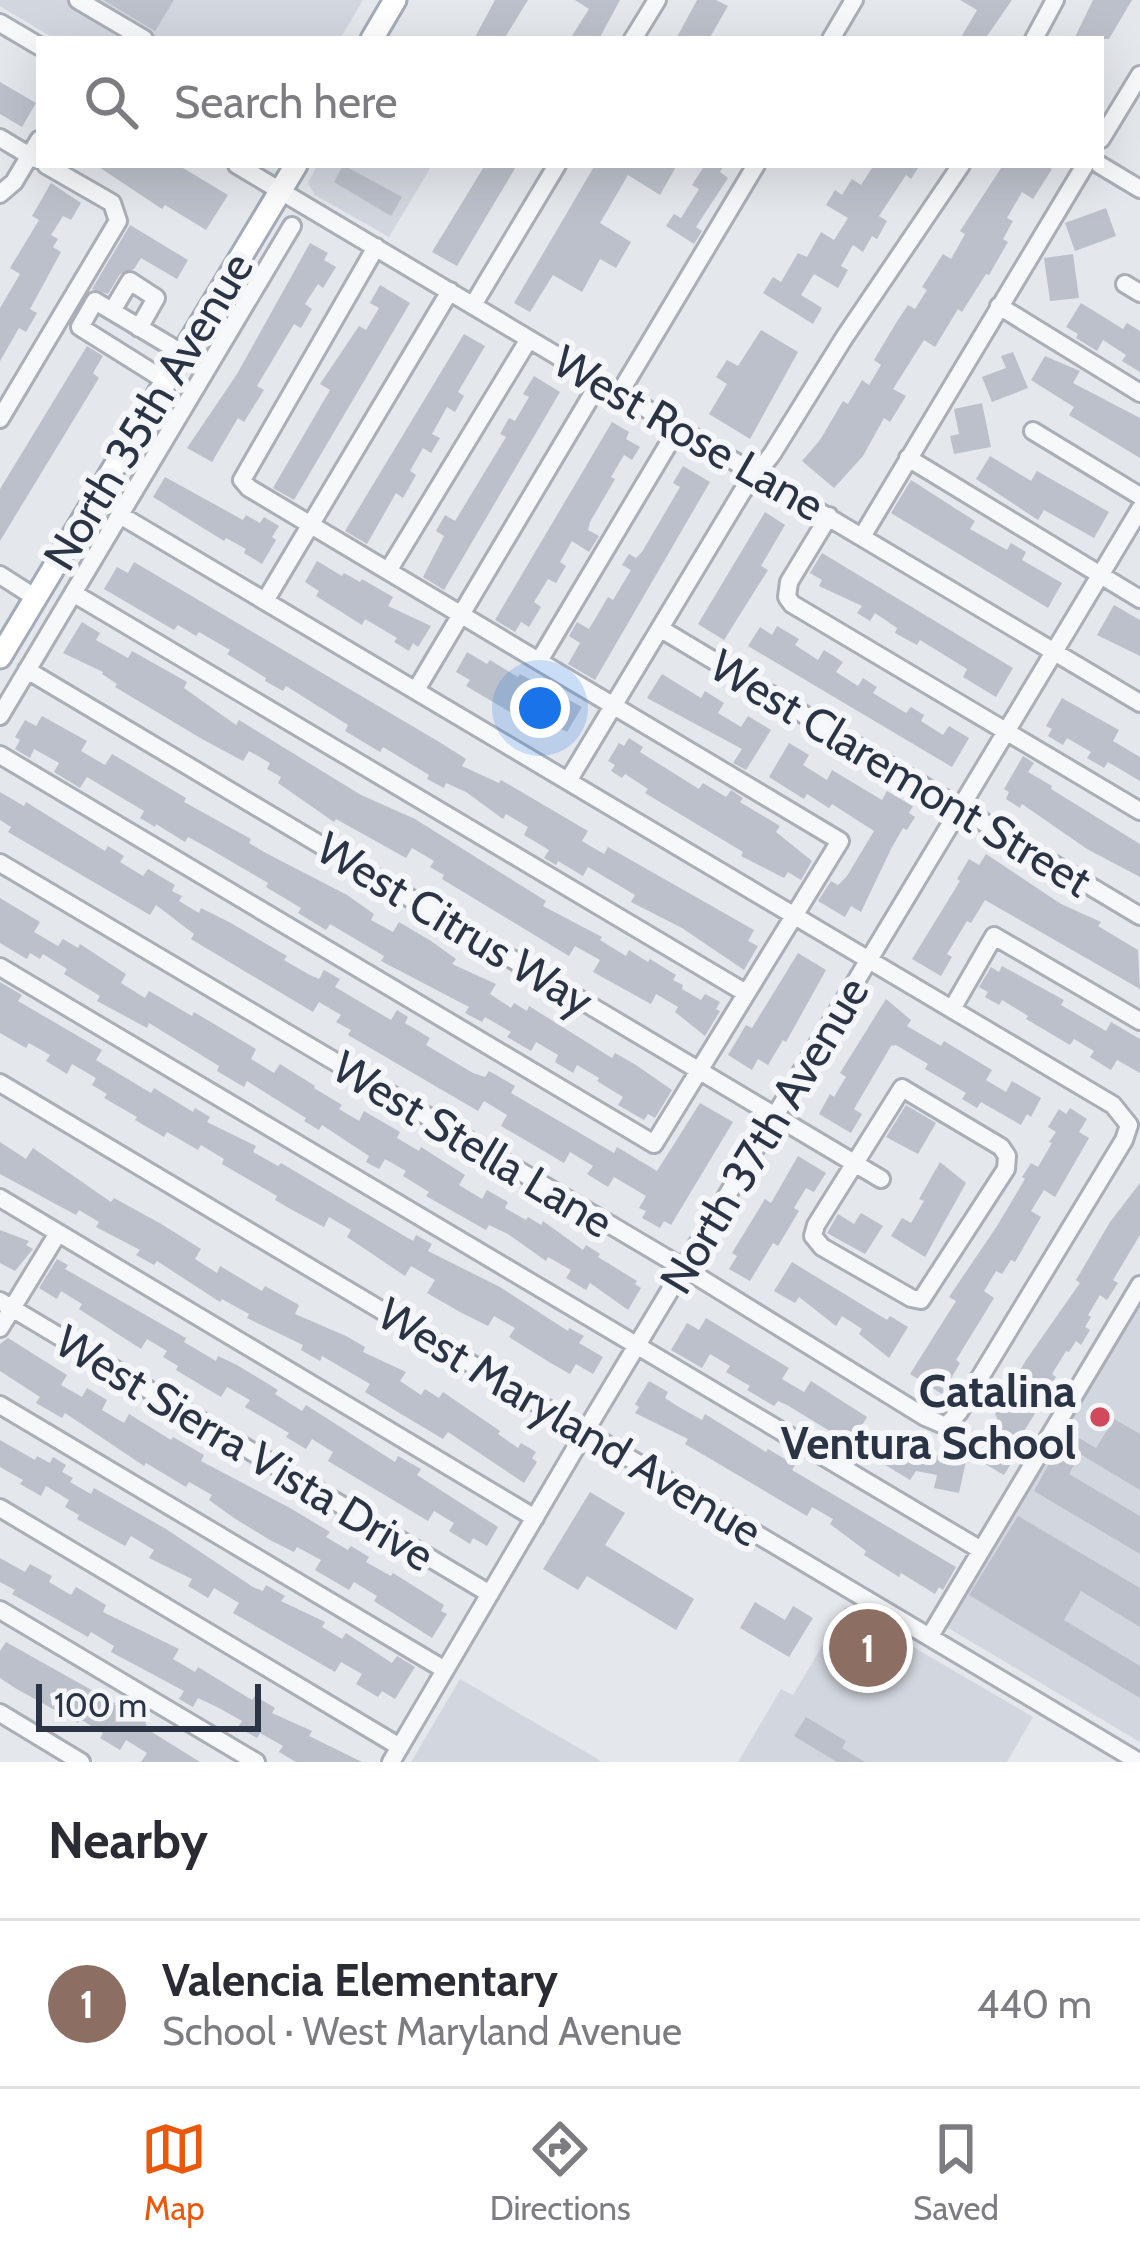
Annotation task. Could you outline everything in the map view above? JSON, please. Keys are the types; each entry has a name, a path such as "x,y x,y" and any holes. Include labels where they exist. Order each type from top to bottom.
{"main road":[{"path":"374,36 395,0"},
{"name":"North 35th Avenue","path":"0,658 294,168"}],"street":[{"path":"78,0 139,36"},
{"path":"635,36 657,0"},
{"path":"833,36 854,0"},
{"path":"1036,36 1055,0"},
{"path":"0,23 36,44"},
{"path":"1104,134 1140,75"},
{"path":"0,137 36,154"},
{"path":"0,194 36,158"},
{"path":"1104,167 1140,189"},
{"path":"0,419 118,221 112,202 59,168"},
{"name":"West Rose Lane","path":"242,168 1140,703"},
{"path":"473,305 555,168"},
{"path":"619,394 754,168"},
{"path":"568,781 742,492 959,168"},
{"path":"862,535 1083,168"},
{"name":"North 35th Avenue","path":"0,716 292,226"},
{"path":"0,755 654,1144 840,841 242,480 376,247"},
{"path":"112,311 130,281 156,298 140,328"},
{"path":"265,601 450,292"},
{"path":"166,381 80,327 95,301 182,353"},
{"path":"999,306 1140,393"},
{"path":"388,571 529,339"},
{"path":"416,691 599,383"},
{"path":"539,661 678,428"},
{"path":"1033,431 1140,496"},
{"path":"908,458 1140,599"},
{"name":"North 37th Avenue","path":"395,1754 1140,509"},
{"path":"120,515 952,1009 994,936 1140,1021"},
{"path":"829,515 787,587 792,604 1140,811"},
{"path":"0,575 36,598"},
{"path":"73,593 744,992"},
{"name":"West Claremont Street","path":"662,629 1140,916"},
{"name":"West Citrus Way","path":"27,670 881,1179"},
{"name":"West Stella Lane","path":"0,863 946,1426 971,1392 1129,1125 1113,1105 952,1009"},
{"path":"0,967 981,1550"},
{"name":"West Maryland Avenue","path":"0,1082 1139,1762"},
{"path":"902,1088 1001,1147 1007,1156 1006,1169 921,1300 822,1247 813,1236 855,1163 902,1088"},
{"path":"0,1198 535,1518"},
{"path":"0,1328 6,1305 58,1233"},
{"path":"929,1636 1140,1285"},
{"name":"West Sierra Vista Drive","path":"6,1305 490,1594"},
{"path":"0,1405 445,1670"},
{"path":"0,1508 395,1754"},
{"path":"0,1610 256,1762"},
{"path":"0,1713 81,1762"}],"shaded area":[{"path":"0,0 363,0 342,36 50,36 0,6"},
{"path":"316,168 430,168 389,237 315,195 308,183"},
{"name":"Catalina Ventura School","path":"1140,1285 1140,1742 938,1622"},
{"path":"845,1607 1033,1717 1007,1762 738,1762 781,1689 793,1695"},
{"path":"460,1679 596,1758 601,1762 411,1762"}],"building":[{"path":"103,0 174,0 155,31"},
{"path":"495,0 528,0 506,36 476,36"},
{"path":"575,0 620,0 601,36 572,36 589,9"},
{"path":"697,0 716,0 728,6 711,36 678,36"},
{"path":"960,0 1012,0 987,36 962,36 977,10"},
{"path":"1093,0 1132,0 1109,39 1075,36"},
{"path":"0,82 36,103 22,127 0,114"},
{"path":"100,168 183,168 228,195 206,230 165,205 162,209"},
{"path":"341,168 349,168 402,197 391,216 334,182"},
{"path":"483,168 515,168 457,266 432,252"},
{"path":"593,168 675,168 660,195 628,175 600,223 631,242 616,268 600,259 582,292 553,275 530,312 514,303"},
{"path":"703,168 722,168 720,172 728,178 696,227 702,231 694,244 666,226 674,214 681,218 699,189 692,185"},
{"path":"872,168 918,168 911,179 906,175 879,216 887,221 877,239 872,236 863,252 853,245 841,266 848,270 838,288 814,274 801,295 822,308 813,324 763,293 773,277 781,282 798,253 807,257 821,232 834,240 848,218 826,205 835,190 842,195 852,179 861,185"},
{"path":"1001,168 1052,169 1033,199 1022,192 1007,218 1013,221 1003,239 1008,242 989,275 962,312 958,309 935,347 924,340 893,389 906,396 890,422 884,418 863,456 834,488 802,461 843,401 848,404 862,380 869,385 881,365 874,360 908,305 915,309 927,290 922,287 943,254 951,259 965,234 960,231"},
{"path":"51,183 81,203 71,220 63,216 51,235 58,239 53,247 61,252 30,309 37,313 26,332 19,328 0,361 0,308 20,274 10,268 39,220 32,216"},
{"path":"1106,208 1116,236 1075,251 1065,223"},
{"path":"130,225 188,260 177,279 141,258 134,269 120,274 108,294 92,289"},
{"path":"310,243 328,253 324,260 336,267 305,304 312,309 301,328 294,324 257,386 264,390 244,422 238,418 212,462 187,448 237,374"},
{"path":"1073,254 1079,298 1050,301 1044,258"},
{"path":"380,285 410,303 294,500 273,488 330,390 320,384 359,326 366,330 379,308 370,303"},
{"path":"1081,303 1123,329 1127,323 1140,331 1140,372 1122,361 1126,355 1103,340 1097,351 1066,327"},
{"path":"761,330 798,352 750,439 709,414 727,384 716,377 727,360 738,366"},
{"path":"464,334 485,346 458,392 464,396 455,412 447,407 432,434 440,438 431,453 423,448 403,498 396,493 367,544 345,531"},
{"path":"87,346 103,356 93,373 99,378 0,541 0,489"},
{"path":"1013,352 1028,388 992,402 982,377 1006,368 1001,356"},
{"path":"1045,356 1080,371 1073,383 1140,418 1140,458 1069,415 1074,407 1031,380"},
{"path":"534,376 560,392 444,590 423,577 444,536 436,531 445,515 455,521 506,437 500,434 509,418 515,421 529,397 523,394"},
{"path":"982,403 991,447 954,454 950,436 959,434 954,409"},
{"path":"612,422 629,432 626,439 640,447 632,460 624,455 590,522 588,530 599,536 589,552 572,541 560,562 566,566 556,583 548,579 534,602 541,607 529,627 521,622 515,632 495,620"},
{"path":"990,456 1031,481 1037,471 1109,512 1094,538 1044,510 1038,520 976,479"},
{"path":"683,466 710,482 595,680 568,664 580,643 569,636 577,622 589,629 608,597 613,600 631,570 622,565 629,554 636,558 642,552 680,487 673,483"},
{"path":"165,477 243,520 246,515 260,523 264,517 279,526 262,564 244,553 246,549 224,541 153,497"},
{"path":"911,480 975,521 970,529 1007,550 1011,543 1026,552 1022,560 1062,583 1048,608 891,513"},
{"path":"765,512 785,525 761,566 768,570 724,640 698,624"},
{"path":"822,553 1013,668 996,697 963,677 967,669 920,640 917,645 895,633 897,628 875,613 870,621 857,613 862,606 819,586 822,580 810,573"},
{"path":"317,561 342,576 362,579 393,597 388,606 431,626 418,647 413,643 409,651 365,619 362,625 316,596 319,591 305,582"},
{"path":"134,562 441,743 466,759 462,766 501,780 588,831 582,841 604,854 608,847 754,930 748,941 758,946 744,970 682,928 631,902 635,895 588,867 583,876 544,858 549,850 524,835 528,827 506,814 503,819 466,792 427,779 429,775 383,747 380,752 345,731 348,725 286,686 283,691 265,681 227,654 230,650 199,632 196,636 178,625 174,630 104,589 117,567 128,573"},
{"path":"1114,605 1140,620 1140,656 1097,635"},
{"path":"82,622 100,633 96,640 128,658 132,651 187,682 184,688 236,725 239,720 361,795 415,819 626,956 629,950 676,975 673,980 682,989 701,1000 705,994 720,1002 716,1009 720,1011 705,1036 675,1012 678,1007 656,994 651,1004 593,972 600,960 575,946 569,956 442,879 444,875 430,867 434,861 412,848 406,858 334,822 278,783 281,777 267,769 270,763 249,751 243,761 115,687 103,672 63,653"},
{"path":"777,626 799,639 795,645 818,660 824,650 843,662 836,672 858,686 863,678 877,687 873,693 906,713 911,707 924,715 921,721 943,735 949,726 969,738 952,767 748,646 760,627 772,635"},
{"path":"467,652 582,707 567,732 555,726 549,735 466,686 470,680 456,672"},
{"path":"662,674 701,698 705,691 724,703 718,713 741,727 748,716 771,730 746,770 733,763 742,749 647,698"},
{"path":"1062,698 1119,730 1113,741 1140,757 1140,781 1108,762 1104,768 1087,758 1091,752 1067,738 1063,745 1048,736 1052,729 1046,726"},
{"path":"42,716 87,741 81,751 105,765 112,754 251,839 249,843 264,852 347,895 374,914 371,920 393,932 399,922 431,941 456,959 452,964 496,984 490,994 511,1008 514,1003 527,1011 529,1006 612,1058 615,1053 636,1065 672,1090 655,1118 648,1114 644,1120 618,1105 623,1097 577,1065 573,1073 555,1062 558,1055 536,1042 531,1051 507,1037 511,1032 485,1017 482,1022 465,1013 469,1007 381,961 384,956 330,924 326,930 298,913 301,908 266,887 268,883 188,837 185,842 155,827 140,818 144,811 87,777 80,788 54,772 59,763 34,749 30,758 15,749 20,740 15,737 25,720 36,726"},
{"path":"629,738 643,747 640,752 699,789 703,783 726,797 731,790 743,798 740,802 780,826 776,832 812,861 801,880 788,872 784,878 741,856 743,852 645,793 648,789 611,771 615,765 608,761 619,743 624,746"},
{"path":"789,743 809,755 803,765 827,780 832,770 882,800 887,791 913,806 909,813 915,817 891,849 861,912 851,906 845,917 818,901 831,881 838,885 847,876 874,831 832,804 829,808 807,794 804,799 769,777"},
{"path":"1023,756 1034,763 1028,772 1140,844 1140,877 1087,849 1022,804 1020,808 1006,799 1009,792 1004,789"},
{"path":"0,792 24,806 26,802 105,851 108,846 124,856 120,862 143,876 148,869 175,885 172,891 182,896 179,901 229,922 308,974 319,979 324,970 340,979 335,987 391,1020 397,1010 408,1017 405,1023 430,1038 426,1045 473,1073 485,1077 489,1071 515,1086 511,1093 614,1153 617,1147 657,1171 700,1103 733,1122 671,1225 664,1221 660,1228 642,1218 646,1211 639,1208 646,1196 614,1177 608,1187 587,1174 593,1166 570,1152 564,1163 501,1126 507,1115 484,1101 478,1111 348,1035 351,1030 336,1022 341,1015 319,1002 313,1012 191,939 194,934 156,905 150,915 8,832 11,827 0,820"},
{"path":"986,854 1061,904 1101,922 1098,926 1138,950 1140,989 985,900 947,954 952,957 941,976 912,959 969,859 979,865"},
{"path":"0,898 40,922 34,932 58,946 63,939 78,948 80,944 126,974 121,983 145,998 149,991 192,1016 194,1012 256,1049 251,1059 274,1073 280,1064 359,1121 364,1111 400,1132 397,1138 465,1175 459,1185 482,1199 487,1190 526,1220 541,1225 543,1221 583,1250 586,1245 600,1254 641,1288 628,1310 590,1283 586,1290 566,1278 571,1270 548,1257 546,1261 508,1234 489,1225 486,1230 426,1196 429,1192 403,1176 406,1171 385,1159 379,1169 366,1162 369,1156 322,1125 319,1130 247,1081 244,1087 149,1023 147,1028 97,1001 100,996 64,974 67,969 43,954 40,959 30,953 27,959 0,943"},
{"path":"798,953 826,970 786,1042 768,1065 758,1059 752,1070 728,1055 746,1025 752,1028"},
{"path":"1002,966 1064,1000 1061,1005 1106,1031 1111,1022 1140,1039 1140,1073 1117,1060 1111,1070 1090,1057 1094,1051 1074,1039 1070,1045 1002,1000 999,1005 985,997 988,992 979,987 991,967 999,972"},
{"path":"0,982 22,995 18,1001 102,1050 96,1060 151,1093 154,1088 193,1112 195,1108 210,1117 207,1122 256,1146 253,1152 278,1166 281,1163 413,1241 416,1235 432,1244 428,1251 584,1336 579,1343 603,1357 593,1374 576,1364 570,1374 549,1362 509,1337 515,1328 494,1316 488,1326 460,1312 427,1293 435,1280 411,1266 405,1276 347,1237 351,1230 329,1217 324,1227 294,1211 201,1145 198,1150 135,1120 137,1117 104,1098 107,1094 92,1085 96,1078 72,1064 67,1074 46,1061 50,1055 0,1033"},
{"path":"886,999 911,1020 907,1026 941,1046 944,1041 992,1070 986,1080 1006,1092 1012,1081 1041,1098 1031,1117 1027,1114 1021,1125 981,1102 977,1108 962,1099 966,1093 896,1045 891,1046 854,1109 862,1114 851,1133 819,1114 846,1077 840,1073"},
{"path":"906,1105 936,1123 918,1154 886,1137"},
{"path":"1070,1108 1087,1119 1079,1132 1089,1138 1055,1197 1044,1190 1031,1211 1041,1217 1015,1262 1011,1260 1002,1274 996,1271 984,1291 994,1298 956,1360 960,1363 942,1394 910,1374 956,1301 949,1297 997,1226 1022,1177 1031,1163 1038,1167 1052,1143 1056,1132 1048,1127 1059,1109 1066,1114"},
{"path":"0,1142 26,1159 33,1148 111,1202 114,1198 201,1249 195,1259 217,1273 220,1266 262,1291 265,1286 299,1305 295,1314 346,1336 365,1347 363,1352 406,1372 400,1381 421,1395 425,1389 439,1398 443,1392 518,1448 521,1443 536,1452 532,1458 537,1462 524,1483 448,1432 443,1439 365,1392 370,1384 322,1356 320,1361 301,1350 303,1345 247,1318 249,1314 220,1302 157,1261 154,1265 136,1255 140,1250 96,1227 99,1222 79,1210 76,1215 0,1174"},
{"path":"798,1156 826,1173 814,1192 806,1188 794,1208 799,1211 778,1246 773,1243 750,1281 729,1269 737,1256 732,1253 765,1199 771,1203"},
{"path":"940,1162 966,1183 925,1257 891,1236 902,1218 911,1223"},
{"path":"1140,1183 1140,1235 1113,1280 1118,1283 1107,1300 1100,1295 1088,1315 1085,1327 1090,1330 1081,1345 1076,1341 1066,1351 1052,1374 1056,1377 1044,1397 1049,1400 1043,1410 1039,1407 1016,1444 1021,1447 1004,1475 978,1460 995,1414 1011,1396 1023,1377 1018,1374 1026,1360 1080,1283 1076,1280 1110,1222"},
{"path":"861,1213 883,1226 865,1254 827,1233 838,1214 854,1224"},
{"path":"0,1230 29,1241 26,1245 33,1249 15,1271 0,1263"},
{"path":"57,1259 68,1265 65,1269 186,1338 184,1342 216,1361 218,1356 278,1390 275,1394 302,1411 306,1405 395,1462 398,1456 421,1469 417,1475 498,1527 487,1546 473,1538 470,1544 449,1531 454,1523 434,1511 428,1521 328,1461 333,1452 312,1439 306,1449 286,1437 289,1433 245,1407 250,1400 227,1387 221,1397 176,1370 178,1366 163,1357 167,1351 147,1339 141,1349 79,1309 82,1304 61,1291 57,1299 39,1288"},
{"path":"792,1262 887,1320 890,1316 908,1327 889,1358 859,1334 862,1329 842,1316 836,1326 799,1297 795,1303 774,1291"},
{"path":"706,1318 789,1368 782,1379 804,1392 811,1381 867,1417 861,1427 881,1440 887,1431 924,1453 966,1461 959,1493 934,1488 937,1475 916,1471 910,1480 787,1405 778,1401 774,1406 747,1390 750,1386 726,1372 730,1366 710,1354 702,1368 671,1350 687,1323 699,1330"},
{"path":"8,1338 67,1375 61,1385 82,1397 87,1388 107,1400 102,1410 124,1423 129,1414 173,1437 204,1455 201,1461 290,1508 330,1532 326,1537 348,1550 351,1546 369,1557 366,1562 444,1605 441,1611 447,1614 432,1638 374,1601 377,1596 354,1582 349,1590 315,1570 321,1560 297,1547 294,1552 234,1518 209,1500 212,1495 144,1466 65,1413 62,1418 36,1403 40,1397 0,1371 0,1344"},
{"path":"649,1381 668,1392 665,1398 679,1407 702,1420 705,1414 768,1449 795,1465 792,1470 956,1567 943,1590 939,1587 935,1594 901,1573 899,1577 864,1555 866,1551 830,1524 833,1519 812,1507 807,1516 685,1444 688,1439 635,1413 639,1407 635,1404"},
{"path":"1114,1419 1140,1434 1140,1490 1080,1454 1069,1474 1140,1516 1140,1554 1034,1491 1067,1431 1096,1448"},
{"path":"0,1440 35,1460 37,1456 50,1463 53,1457 66,1465 62,1472 73,1478 70,1482 91,1494 94,1488 166,1529 253,1587 263,1591 266,1585 285,1596 281,1601 325,1622 322,1627 342,1639 346,1633 392,1663 397,1656 415,1667 395,1699 382,1691 378,1697 356,1684 362,1674 341,1662 335,1672 233,1613 239,1603 214,1588 208,1598 188,1586 192,1579 149,1558 154,1550 131,1536 125,1546 77,1519 79,1515 65,1507 69,1500 46,1486 41,1496 20,1484 23,1480 0,1467"},
{"path":"590,1492 625,1513 605,1545 694,1599 676,1630 587,1576 578,1590 543,1569"},
{"path":"1018,1516 1140,1588 1140,1627 1081,1591 1064,1620 1140,1666 1140,1698 969,1595"},
{"path":"0,1558 25,1572 30,1564 52,1576 49,1582 71,1595 76,1587 106,1605 103,1612 179,1649 173,1659 195,1672 198,1667 252,1700 255,1696 275,1708 272,1713 312,1731 309,1736 362,1762 296,1762 279,1752 283,1746 238,1727 242,1721 219,1708 198,1698 193,1707 179,1699 184,1691 111,1652 114,1646 91,1632 88,1637 12,1594 15,1590 0,1582"},
{"path":"755,1602 785,1620 793,1606 813,1618 789,1657 740,1628"},
{"path":"6,1642 145,1720 147,1729 200,1762 141,1762 147,1753 126,1740 120,1750 80,1719 78,1723 15,1688 0,1678 0,1651"},
{"path":"806,1717 846,1741 842,1748 865,1762 837,1762 794,1736"}],"place":[{"name":"Catalina Ventura School","path":"1100,1417"},
{"name":"Valencia Elementary","path":"868,1648"}]}
